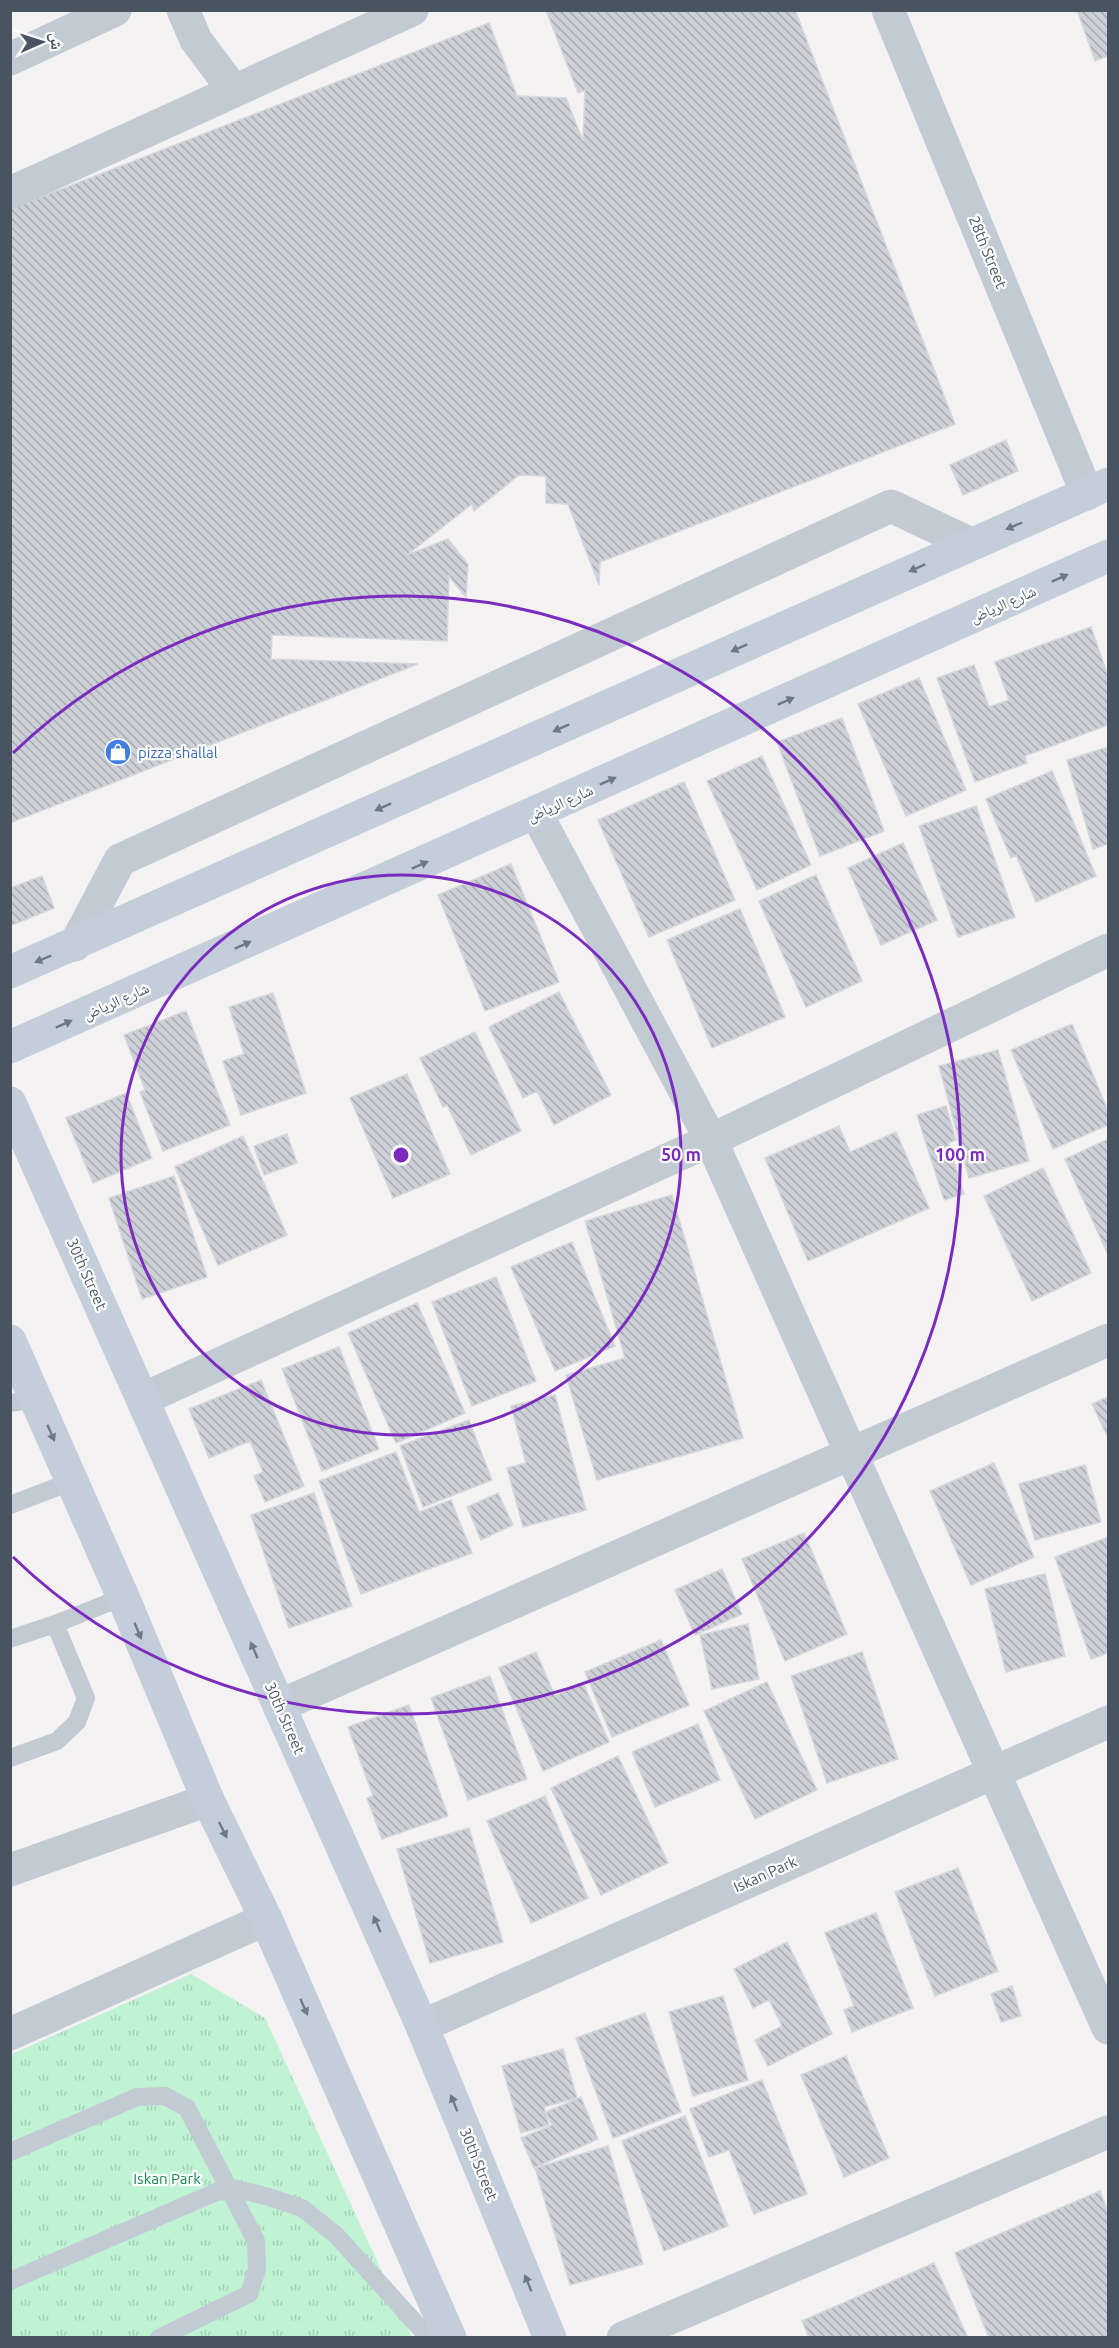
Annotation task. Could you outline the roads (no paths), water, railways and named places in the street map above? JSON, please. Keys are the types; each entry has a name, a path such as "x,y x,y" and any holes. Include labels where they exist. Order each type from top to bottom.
{"street":[{"path":"10,59 115,10"},
{"path":"183,10 196,40 234,92"},
{"path":"10,193 412,10"},
{"name":"28th Street","path":"888,10 1098,489"},
{"path":"10,972 1098,489"},
{"path":"75,945 120,860 891,506 971,544"},
{"name":"شارع الرياض","path":"10,1047 1108,556"},
{"path":"536,813 711,1140 1108,2028"},
{"path":"143,1400 711,1140 1108,950"},
{"name":"30th Street","path":"10,1103 422,2026 550,2337"},
{"path":"279,1706 1108,1340"},
{"path":"10,1341 23,1401 73,1481 208,1800 266,1919 450,2337"},
{"name":"Iskan Park","path":"422,2026 1108,1722"},
{"path":"10,1870 208,1800"},
{"path":"10,2034 266,1919"},
{"path":"623,2337 1108,2132"}],"lane":[{"path":"10,1505 73,1481"},
{"path":"10,1639 123,1597"},
{"path":"10,1758 57,1741 77,1722 86,1698 55,1624"},
{"path":"10,2152 137,2097 165,2096 187,2108 256,2241 257,2269 249,2294 159,2337"},
{"path":"10,2281 228,2187 302,2208 336,2235 429,2337"}],"place":[{"name":"pizza shallal","path":"118,752"}]}
